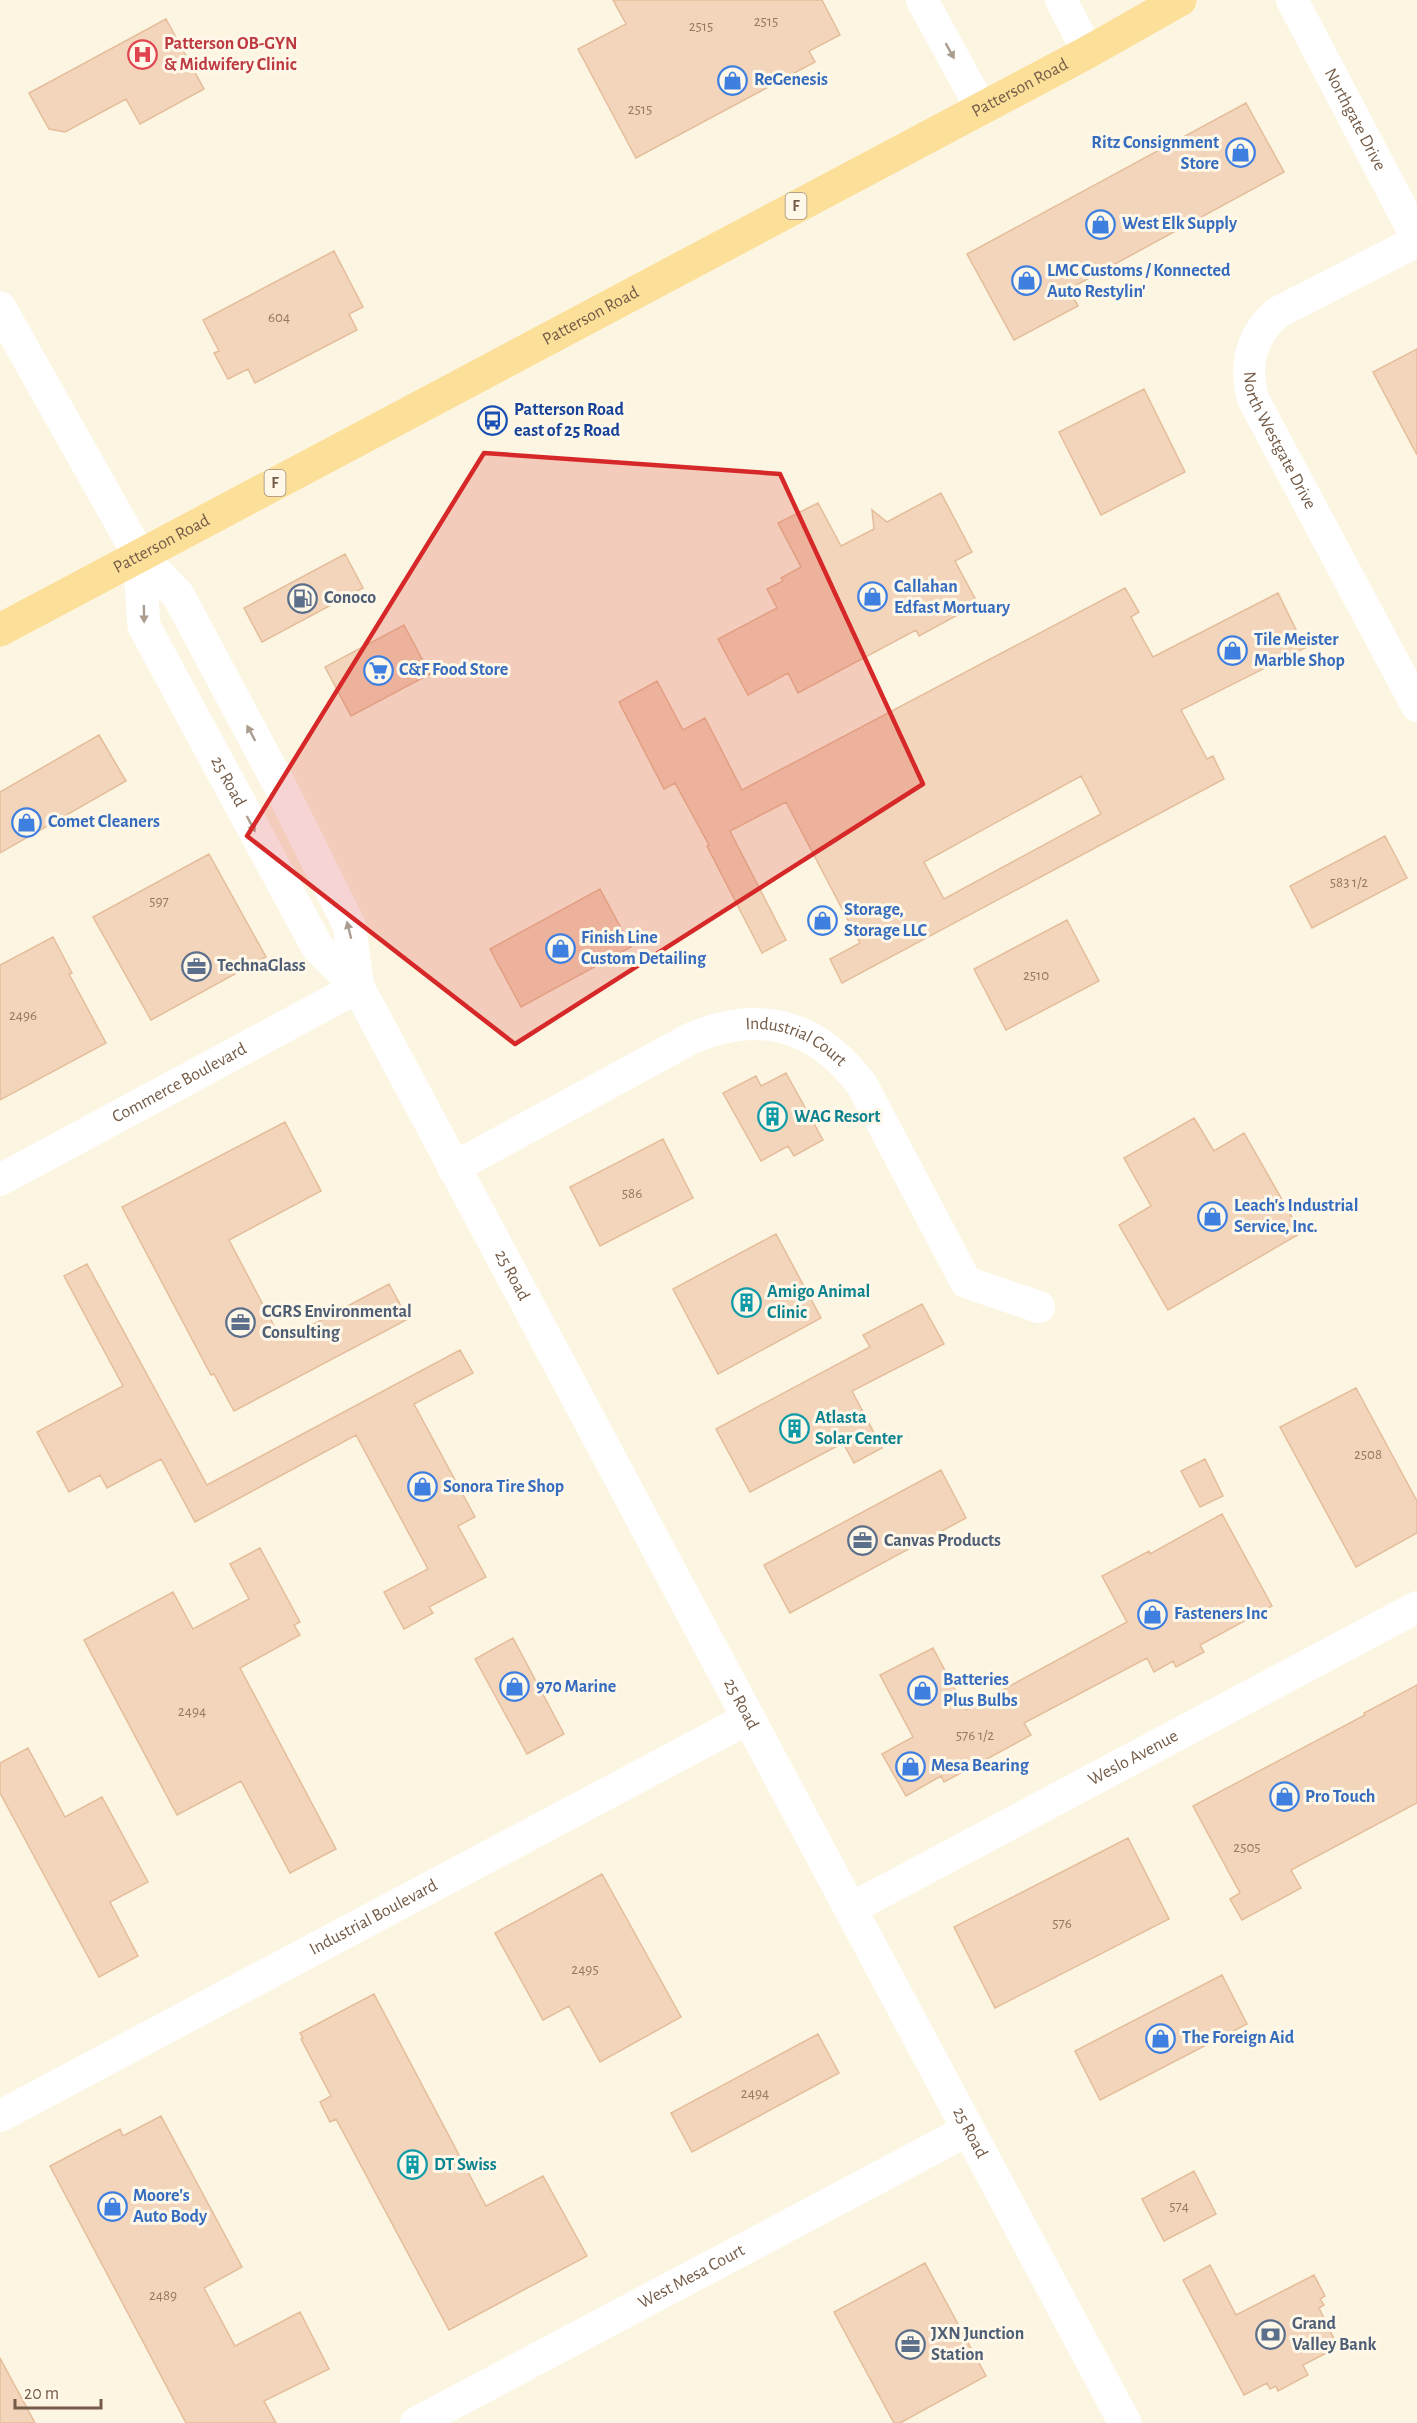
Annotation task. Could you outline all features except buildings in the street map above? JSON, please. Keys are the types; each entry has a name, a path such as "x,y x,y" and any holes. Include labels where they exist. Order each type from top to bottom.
{"main road":[{"name":"Patterson Road","path":"0,630 1088,52 1180,0"},
{"name":"25 Road","path":"0,308 140,555 178,595 284,794 349,925 358,987"},
{"name":"25 Road","path":"140,555 144,626 318,948 358,987 1125,2423"}],"street":[{"path":"922,0 981,108"},
{"path":"1061,0 1088,52"},
{"name":"Northgate Drive","path":"1292,0 1417,240"},
{"name":"North Westgate Drive","path":"1417,240 1277,313 1257,335 1251,349 1248,382 1253,399 1417,706"},
{"name":"Commerce Boulevard","path":"0,1180 358,987"},
{"name":"Industrial Court","path":"453,1167 690,1039 711,1030 732,1025 777,1026 798,1032 822,1043 849,1068 862,1084 966,1282 1039,1306"},
{"name":"Weslo Avenue","path":"850,1909 1417,1607"},
{"name":"Industrial Boulevard","path":"0,2116 747,1719"},
{"name":"West Mesa Court","path":"416,2423 968,2130"}],"highlighted area":[{"path":"484,453 780,474 923,784 515,1044 247,836"}],"place":[{"name":"Patterson OB-GYN & Midwifery Clinic","path":"143,54"},
{"name":"ReGenesis","path":"733,80"},
{"name":"Ritz Consignment Store","path":"1240,153"},
{"name":"West Elk Supply","path":"1101,224"},
{"name":"LMC Customs / Konnected Auto Restylin'","path":"1026,281"},
{"name":"Patterson Road east of 25 Road","path":"493,420"},
{"name":"Callahan Edfast Mortuary","path":"873,597"},
{"name":"Conoco","path":"303,598"},
{"name":"Tile Meister Marble Shop","path":"1233,650"},
{"name":"C&F Food Store","path":"378,670"},
{"name":"Comet Cleaners","path":"27,822"},
{"name":"Storage, Storage LLC","path":"823,920"},
{"name":"Finish Line Custom Detailing","path":"560,948"},
{"name":"TechnaGlass","path":"196,966"},
{"name":"WAG Resort","path":"773,1117"},
{"name":"Leach's Industrial Service, Inc.","path":"1213,1216"},
{"name":"Amigo Animal Clinic","path":"746,1302"},
{"name":"CGRS Environmental Consulting","path":"241,1322"},
{"name":"Atlasta Solar Center","path":"794,1428"},
{"name":"Sonora Tire Shop","path":"422,1487"},
{"name":"Canvas Products","path":"863,1541"},
{"name":"Fasteners Inc","path":"1153,1614"},
{"name":"970 Marine","path":"515,1687"},
{"name":"Batteries Plus Bulbs","path":"922,1690"},
{"name":"Mesa Bearing","path":"910,1766"},
{"name":"Pro Touch","path":"1284,1797"},
{"name":"The Foreign Aid","path":"1161,2038"},
{"name":"DT Swiss","path":"413,2165"},
{"name":"Moore's Auto Body","path":"112,2206"},
{"name":"Grand Valley Bank","path":"1271,2334"},
{"name":"JXN Junction Station","path":"910,2344"}]}
